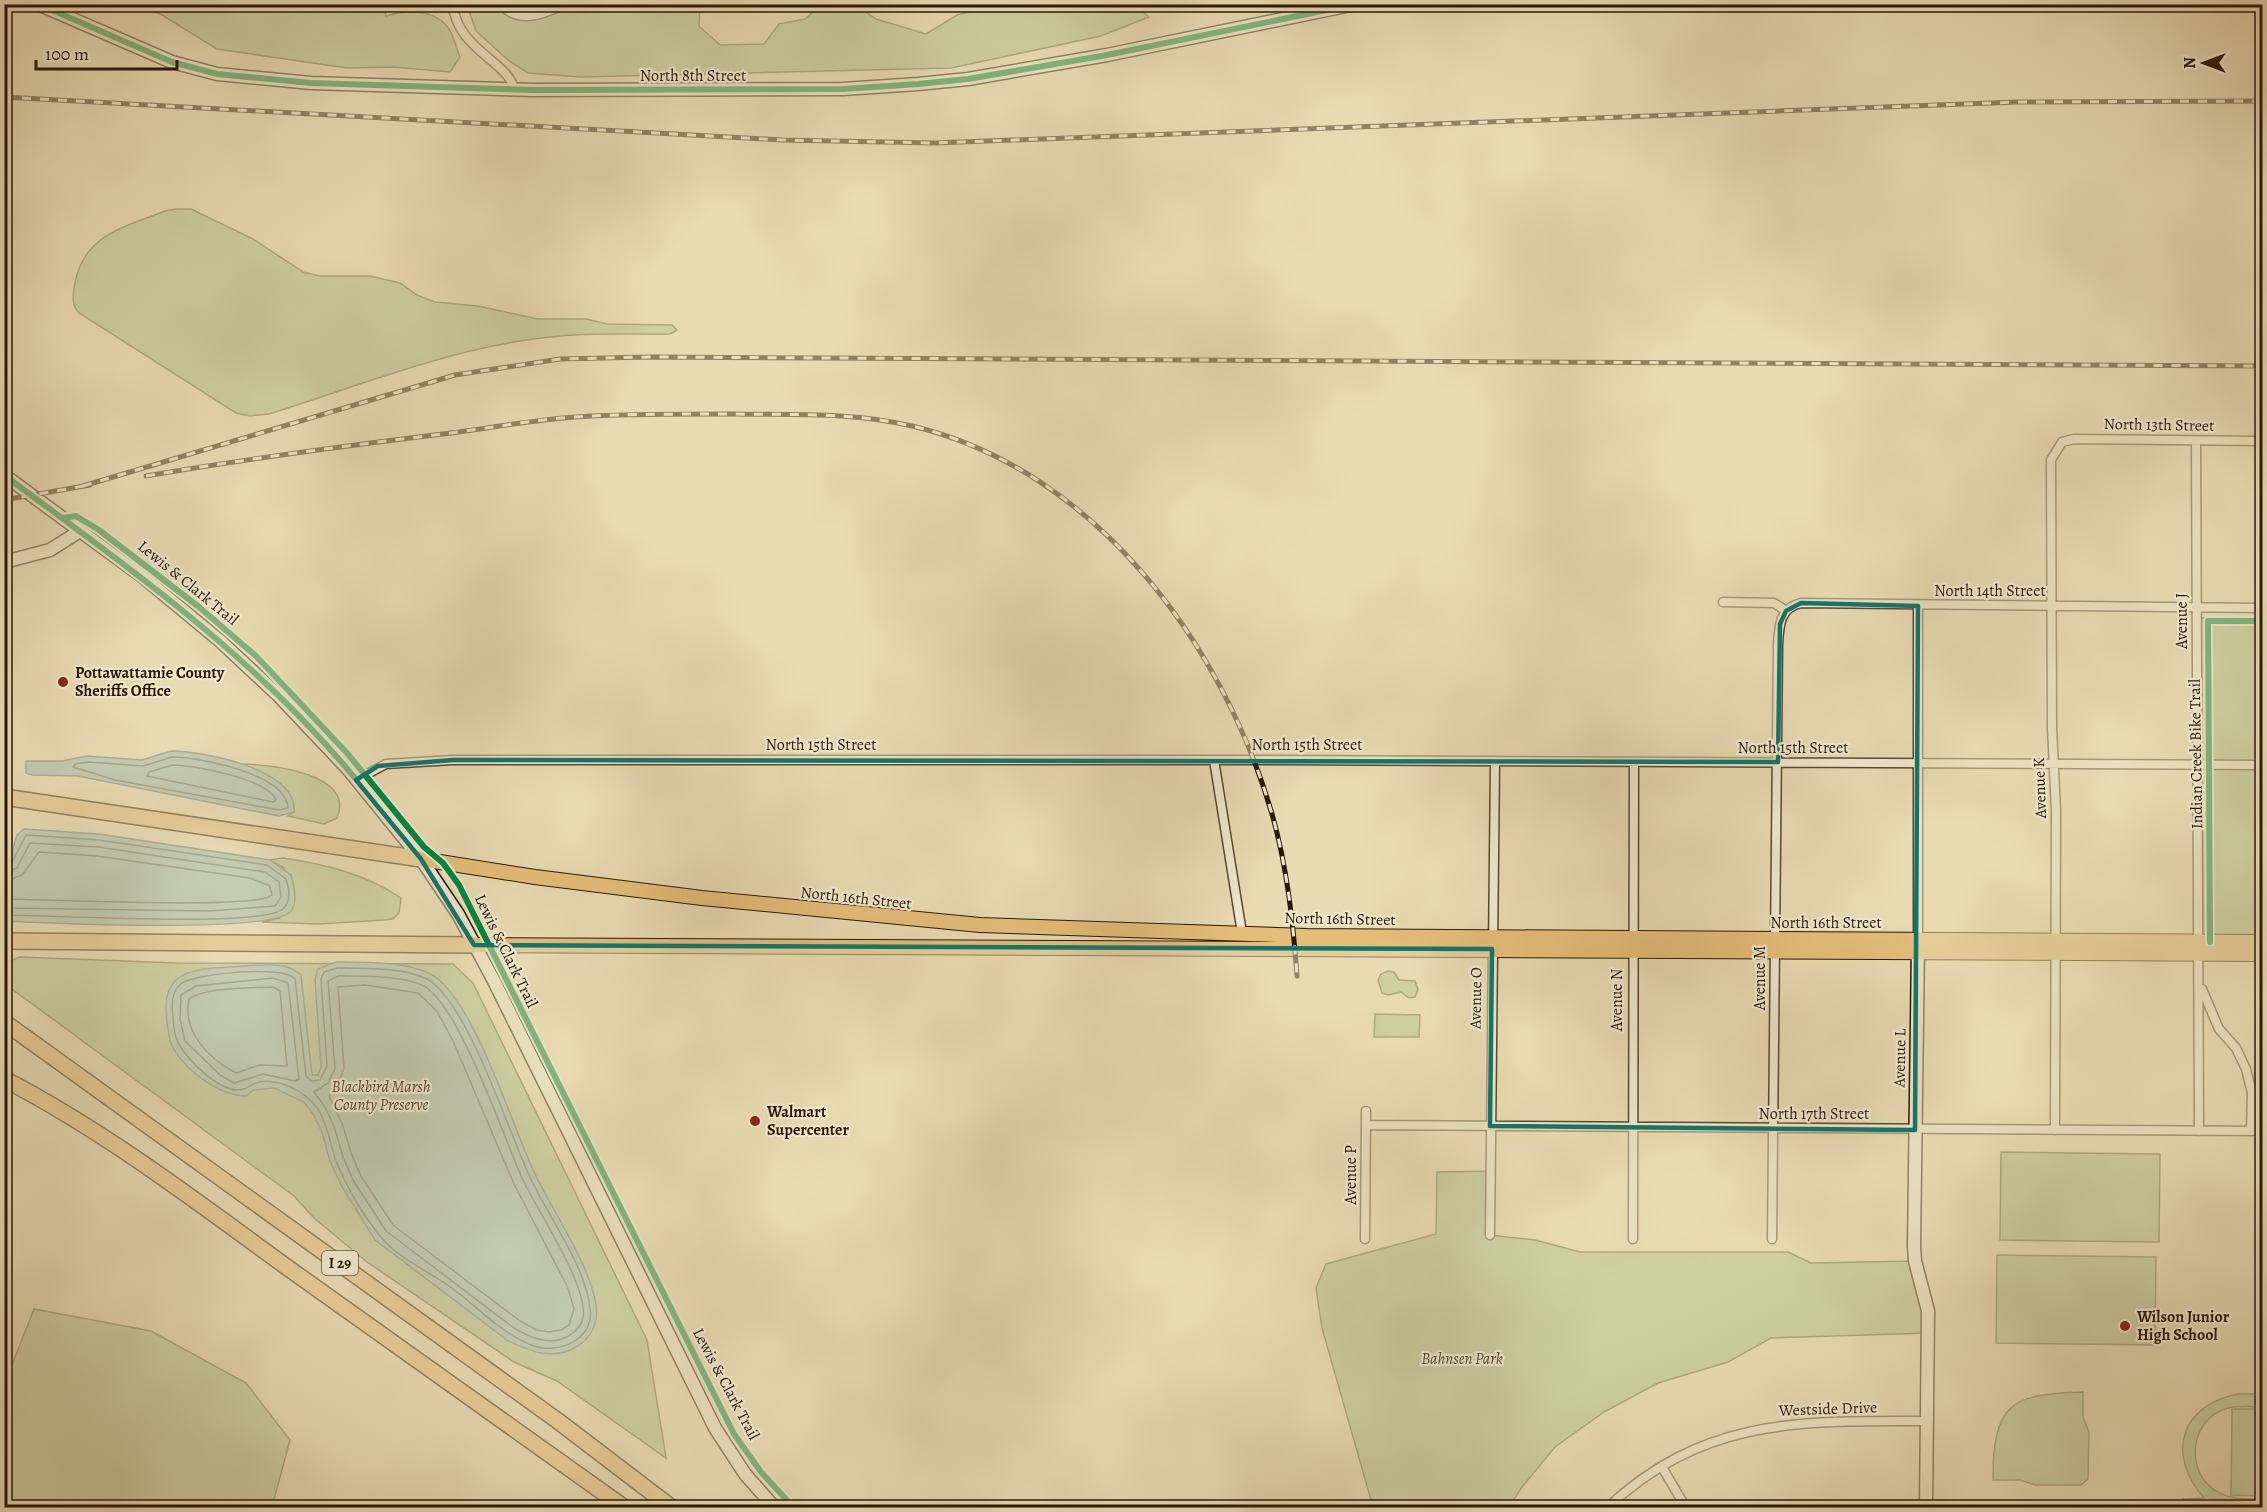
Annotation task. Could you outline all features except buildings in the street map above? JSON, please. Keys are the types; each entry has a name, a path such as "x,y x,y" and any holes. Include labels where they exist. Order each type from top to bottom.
{"highway":[{"path":"4,797 421,859"},
{"path":"4,941 474,945"},
{"name":"I 29","path":"4,1022 539,1407 672,1508"},
{"name":"I 29","path":"4,1079 83,1123 154,1171 625,1508"}],"main road":[{"name":"North 16th Street","path":"421,859 534,877 872,916 990,926 1492,943"},
{"name":"North 16th Street","path":"2199,948 2262,942"},
{"name":"North 16th Street","path":"474,945 1492,943 2199,948 2262,954"}],"street":[{"name":"North 8th Street","path":"38,4 172,62 218,74 311,83 514,90 843,89 918,84 1084,59 1356,4"},
{"path":"453,4 460,29 480,53 512,80 514,90"},
{"path":"501,4 512,14 531,16 566,4"},
{"name":"North 13th Street","path":"2058,446 2067,440 2074,439 2262,441"},
{"name":"Avenue J","path":"2196,441 2199,1131"},
{"name":"Avenue K","path":"2055,1130 2056,947 2050,475 2051,460 2058,446"},
{"path":"4,475 143,577 219,639 278,695 357,780 421,859 458,914 533,1059 715,1428 745,1474 775,1508"},
{"path":"4,562 50,550 80,531"},
{"path":"1723,602 1774,603 1786,611"},
{"name":"North 14th Street","path":"1786,611 1801,603 2262,608"},
{"name":"Avenue L","path":"1918,606 1918,946 1914,1246 1915,1261 1928,1311 1926,1508"},
{"name":"Avenue M","path":"1772,1239 1779,635 1780,624 1786,611"},
{"path":"1214,760 1242,933"},
{"name":"North 15th Street","path":"357,780 378,766 412,761 1214,760 2262,765"},
{"name":"Avenue O","path":"1490,1235 1495,761"},
{"name":"Avenue N","path":"1633,1239 1631,1127 1634,762"},
{"name":"Avenue J","path":"2199,980 2219,1029 2236,1048 2246,1069 2252,1093 2251,1131"},
{"name":"Avenue P","path":"1365,1239 1366,1111"},
{"name":"North 17th Street","path":"1366,1125 2262,1131"},
{"name":"Westside Drive","path":"1607,1508 1662,1467 1702,1447 1768,1427 1820,1421 1927,1421"},
{"path":"1662,1467 1686,1508"}],"highlighted area":[{"path":"1801,603 1918,606 1915,1130 1490,1126 1492,949 474,945 421,859 356,780 378,766 453,760 1778,762 1780,624 1786,611"}],"green space":[{"path":"582,4 584,8 591,4 700,5 699,26 720,45 764,44 779,24 805,19 821,5 856,5 876,19 926,34 957,15 996,5 1134,5 1149,17 1101,36 951,68 581,77 528,73 508,60 476,31 467,5"},
{"path":"137,5 383,5 386,16 418,12 441,20 451,33 460,57 450,72 393,67 347,68 217,49 162,15"},
{"path":"176,209 191,209 253,239 303,272 320,276 370,276 400,283 417,295 435,302 478,306 538,319 586,319 607,324 672,325 677,330 670,334 575,335 523,340 450,356 269,414 250,416 236,413 76,310 73,295 75,283 87,253 97,243 122,228"},
{"path":"2197,618 2262,618 2262,941 2199,942"},
{"path":"243,764 290,770 323,781 334,791 340,803 337,818 324,824 288,816 294,812 293,803 284,788"},
{"path":"283,858 314,863 374,882 401,898 399,913 393,919 384,920 318,924 262,922 280,918 284,868 270,860"},
{"name":"Blackbird Marsh County Preserve","path":"20,957 177,963 453,964 473,983 647,1340 666,1458 557,1381 514,1362 367,1262 314,1218 294,1196 5,984 5,963"},
{"path":"1388,971 1394,972 1399,980 1415,981 1418,990 1415,997 1409,998 1401,992 1388,995 1382,993 1378,980 1381,974"},
{"path":"1375,1014 1420,1015 1419,1037 1374,1037"},
{"path":"2001,1152 2160,1154 2159,1242 2000,1240"},
{"name":"Bahnsen Park","path":"1490,1171 1490,1235 1535,1240 1580,1252 1788,1252 1811,1263 1915,1261 1928,1333 1771,1338 1728,1362 1658,1383 1604,1412 1555,1447 1522,1487 1509,1507 1373,1507 1322,1328 1316,1288 1326,1264 1436,1234 1437,1172"},
{"path":"1997,1255 2156,1257 2155,1345 1996,1343"},
{"path":"34,1309 151,1331 246,1383 290,1440 272,1507 5,1507 5,1383"},
{"path":"2083,1392 2083,1417 2089,1432 2088,1479 2081,1485 2035,1485 2020,1480 1993,1480 1997,1434 2002,1419 2011,1408 2023,1400 2039,1396"},
{"path":"2238,1394 2262,1394 2262,1407 2244,1406 2225,1409 2205,1423 2196,1446 2198,1470 2204,1480 2219,1493 2243,1499 2262,1499 2262,1507 2183,1507 2183,1499 2204,1498 2192,1482 2185,1465 2183,1449 2185,1434 2192,1420 2203,1409 2218,1400"},
{"path":"2232,1409 2262,1409 2262,1496 2231,1495"}],"water":[{"path":"171,751 204,754 225,759 265,774 281,784 291,797 294,812 279,816 78,776 26,773 26,761 62,761 87,756 142,760"},
{"path":"24,829 99,834 270,860 291,875 295,893 293,907 291,911 275,918 244,923 203,925 64,924 5,921 5,863 13,849 17,835"},
{"name":"Blackbird Marsh County Preserve","path":"336,962 389,964 428,973 438,979 453,995 467,1017 480,1042 535,1174 584,1266 591,1286 596,1304 595,1324 589,1336 576,1347 550,1354 532,1351 507,1340 375,1240 342,1187 330,1161 322,1132 304,1102 274,1088 254,1090 246,1096 225,1092 195,1073 173,1048 168,1030 166,1003 167,994 177,979 209,968 282,966 301,975 312,1075 318,1075 321,1067 315,979 318,969"}],"railway":[{"path":"4,97 783,140 935,143 2017,102 2262,101"},
{"path":"83,486 455,375 560,359 649,357 2262,366"},
{"path":"146,476 294,453 536,421 609,415 733,414 868,418 912,426 978,448 1038,481 1093,522 1142,572 1184,627 1220,687 1250,750 1272,814 1289,894 1297,976"},
{"path":"4,500 90,485"}],"cycle path":[{"path":"38,4 172,62 217,74 311,83 532,90 843,89 968,79 1107,55 1356,4"},
{"path":"4,475 144,580 232,652 315,733 354,777"},
{"name":"Lewis & Clark Trail","path":"62,518 76,516 99,530 199,607 256,656 347,753 424,847 443,863 459,885 734,1434 761,1472 794,1508"},
{"name":"Indian Creek Bike Trail","path":"2210,942 2208,621 2262,621"}],"place":[{"name":"Pottawattamie County Sheriffs Office","path":"63,682"},
{"name":"Walmart Supercenter","path":"755,1121"},
{"name":"Wilson Junior High School","path":"2125,1326"}]}
